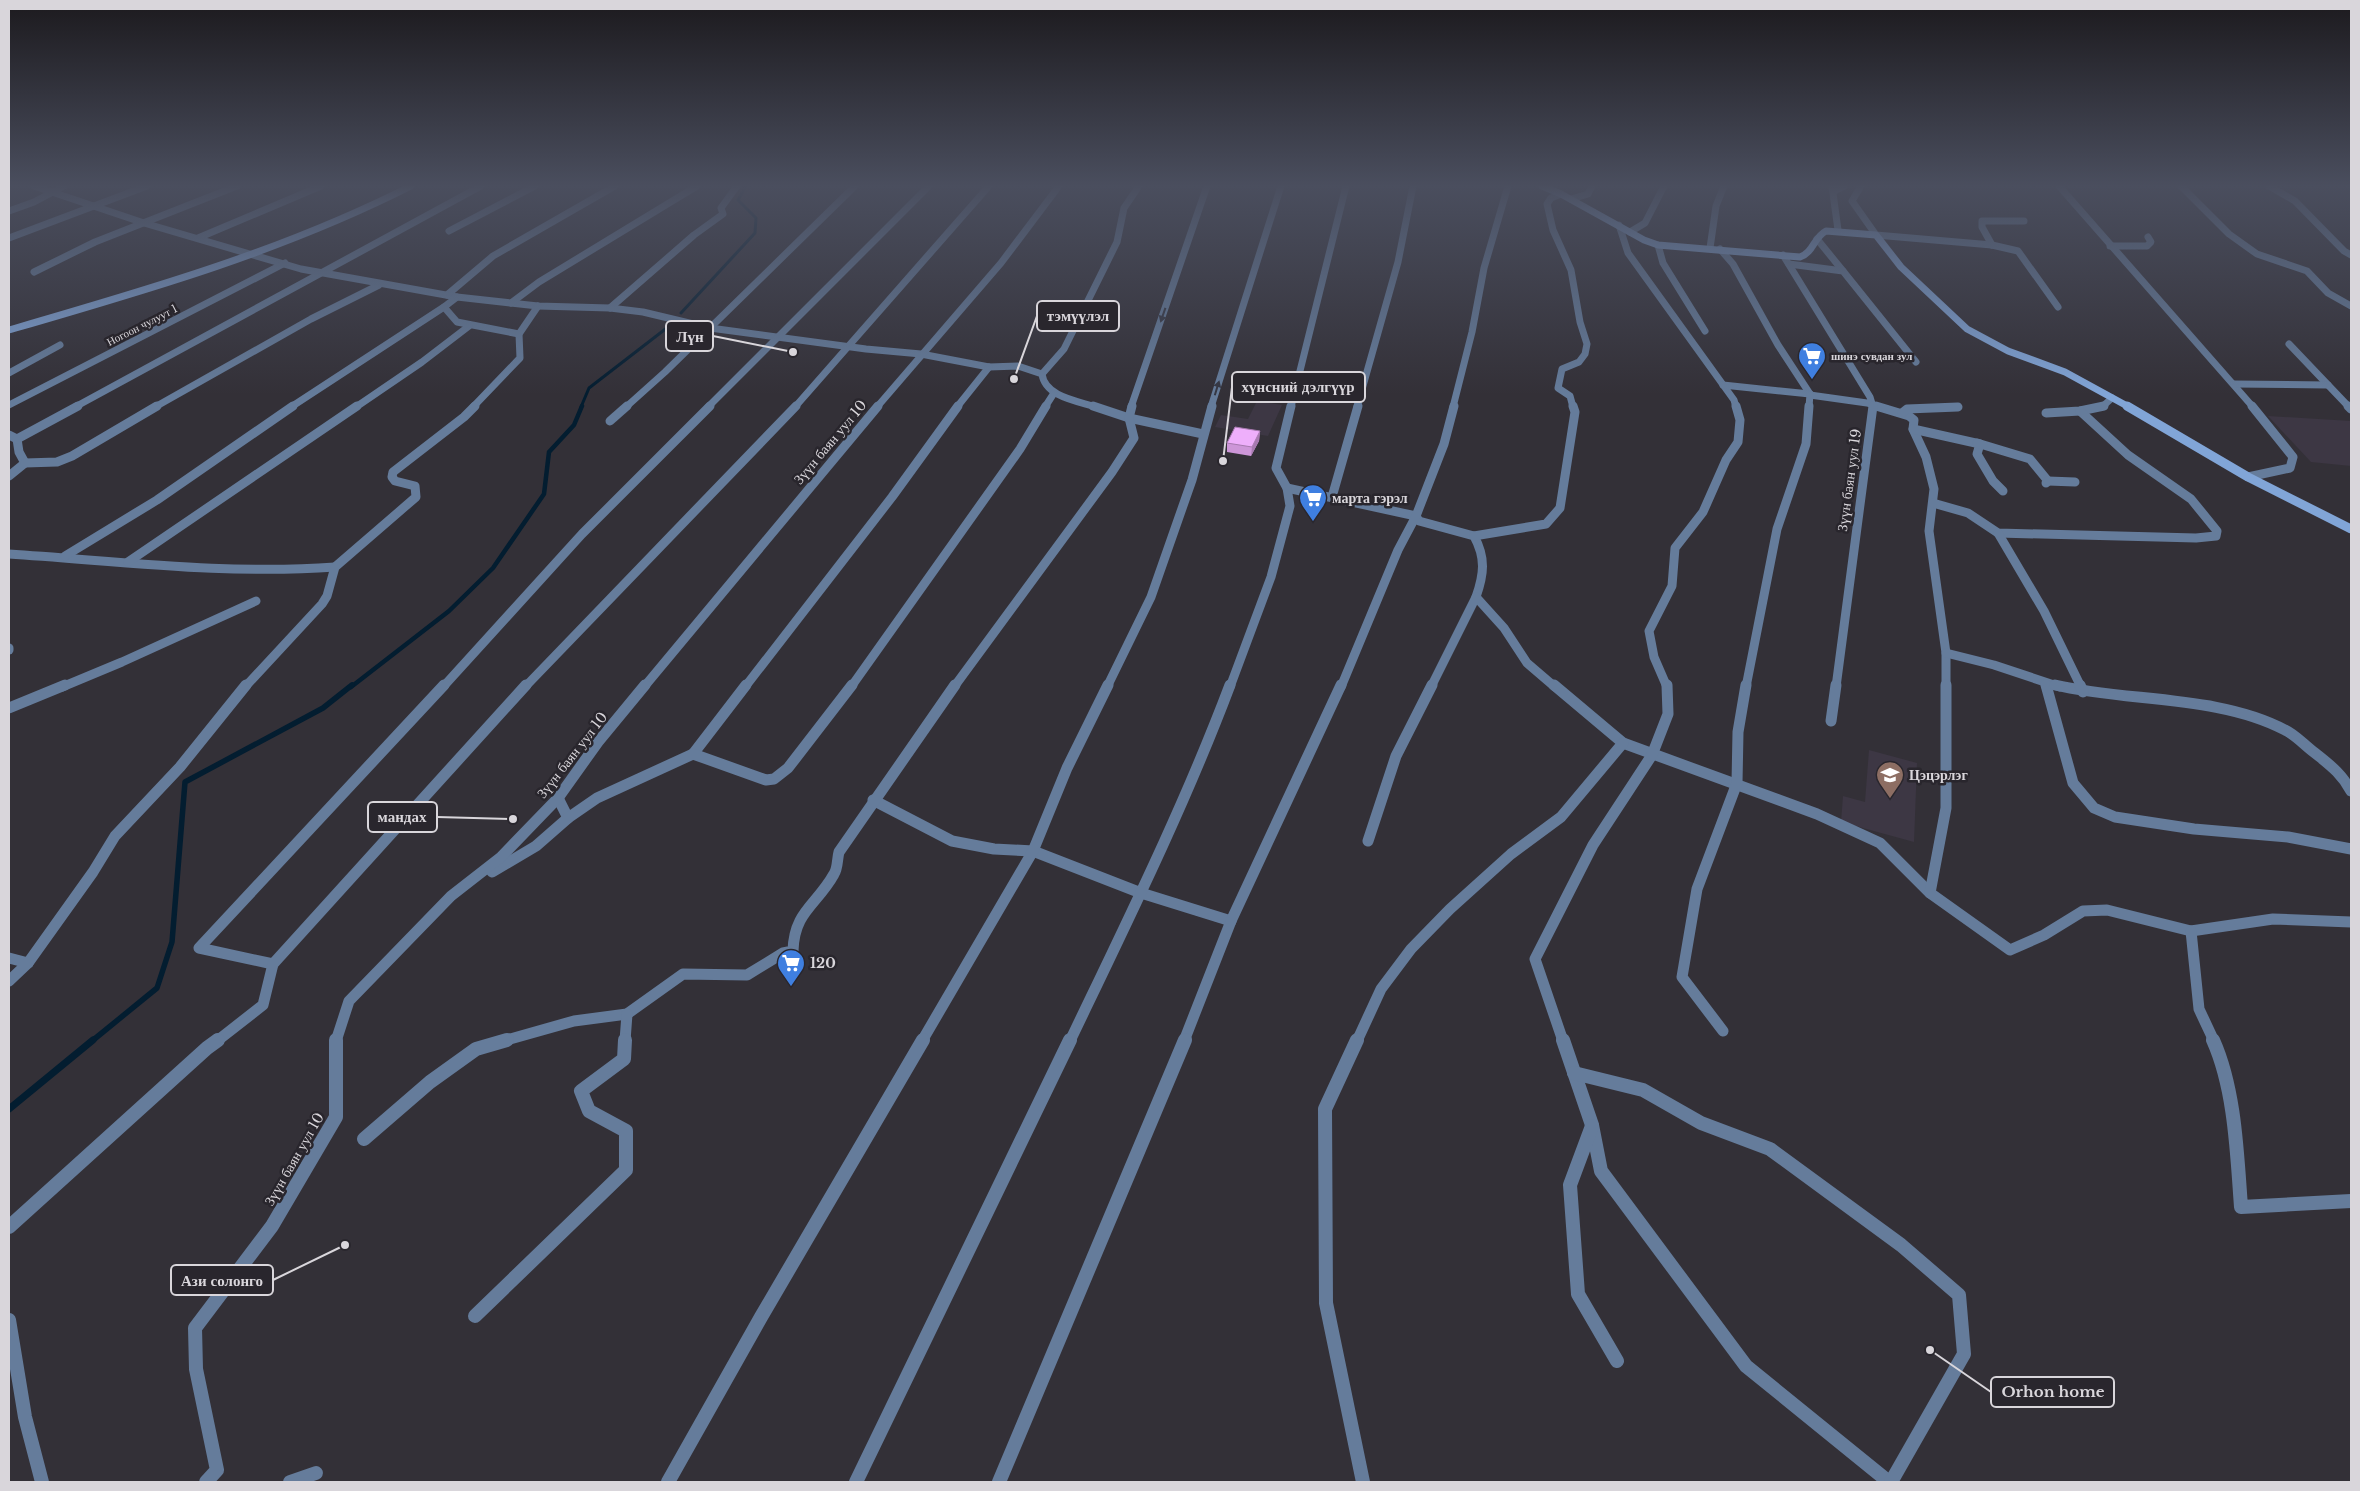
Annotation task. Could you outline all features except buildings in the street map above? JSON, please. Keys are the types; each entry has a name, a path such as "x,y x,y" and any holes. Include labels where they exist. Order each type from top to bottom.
{"street":[{"path":"34,272 67,256"},
{"path":"9,330 252,256"},
{"path":"256,256 320,274 457,297 510,304 610,308 643,312 710,328 778,338 921,354 989,367 1018,366 1042,374"},
{"path":"17,439 353,256"},
{"path":"447,295 494,256"},
{"path":"510,304 539,282 582,256"},
{"path":"610,308 670,256"},
{"path":"610,421 665,372 784,256"},
{"path":"273,964 199,948 282,855 531,592 582,534 859,256"},
{"path":"9,1228 207,1048 240,1025 264,1005 273,964 534,678 799,403 930,256"},
{"name":"Зүүн баян уул 10","path":"206,1482 218,1470 196,1369 195,1328 272,1226 336,1117 335,1043 349,1000 451,896 501,857 558,798 598,742 921,354 1007,256"},
{"path":"1111,256 1064,349 1042,374 1043,381 1054,392 1129,418 1203,434"},
{"path":"364,1139 430,1082 476,1048 574,1022 627,1014 683,974 747,975 783,952 793,951 795,926 828,886 836,872 839,852 873,800 976,653 1112,472 1134,438 1129,418 1133,400 1183,256"},
{"path":"668,1482 1033,852 1067,768 1152,597 1192,480 1203,434 1259,256"},
{"path":"856,1482 941,1311 1178,814 1245,650 1272,577 1290,506 1287,488 1276,468 1329,256"},
{"path":"1332,497 1399,256"},
{"path":"998,1482 1197,1011 1231,921 1337,695 1398,550 1416,516 1444,444 1472,332 1488,256"},
{"path":"1287,488 1416,516 1419,521 1474,536 1546,524 1560,508 1575,412 1570,396 1558,388 1559,376 1562,369 1579,362 1585,354 1587,344 1580,322 1571,270 1565,256"},
{"path":"1574,1073 1643,1090 1701,1123 1770,1149 1901,1246 1959,1295 1964,1354 1890,1482 1746,1366 1602,1171 1592,1125 1574,1073 1535,959 1593,845 1652,755 1668,714 1667,683 1654,657 1649,631 1672,586 1674,548 1703,512 1726,460 1738,442 1740,420 1734,400 1630,256"},
{"path":"1662,256 1664,263 1705,332"},
{"path":"1723,1031 1682,977 1697,889 1737,783 1738,732 1755,636 1777,529 1806,444 1810,394 1798,378 1731,258 1727,256"},
{"path":"1783,256 1870,397 1873,405"},
{"path":"1788,256 1804,256"},
{"path":"1831,256 1916,362"},
{"path":"1892,256 1931,298 1967,329 2008,351 2065,372 2248,477 2351,529"},
{"path":"2022,256 2058,307"},
{"path":"2119,256 2234,384 2293,457 2290,468 2248,477"},
{"path":"2262,256 2307,271 2328,293 2351,306"},
{"name":"Ногоон чулуут 1","path":"9,405 285,264"},
{"path":"1789,264 1843,270"},
{"path":"9,476 24,463 58,462 72,456 185,389 311,319 380,285"},
{"path":"65,556 157,500 315,391 457,297"},
{"path":"9,981 28,963 93,872 115,836 180,767 259,669 322,604 327,596 335,567 416,497 417,491 415,486 395,481 392,477 393,472 464,417 520,358 518,334 538,306"},
{"path":"444,307 457,322 469,326 518,334"},
{"path":"128,562 422,362 469,326"},
{"path":"2289,344 2351,409"},
{"path":"9,373 60,345"},
{"path":"451,896 536,846 568,818 597,798 693,754 892,497 941,428 989,367"},
{"path":"2234,384 2328,386"},
{"path":"1723,385 1810,394 1873,405 1902,413 1914,420 1913,428 1928,463 1934,490 1929,531 1946,653 1946,808 1930,893"},
{"path":"693,754 766,780 774,779 788,768 874,657 1020,449 1051,402 1054,392"},
{"path":"2046,413 2080,411 2103,407 2112,398"},
{"name":"Зүүн баян уул 19","path":"1831,721 1873,405"},
{"path":"1902,413 1907,409 1958,407"},
{"path":"1998,533 2196,538 2216,536 2217,531 2191,499 2128,455 2080,411"},
{"path":"1913,428 1977,443 2030,459 2047,482 2075,482"},
{"path":"9,435 17,439"},
{"path":"17,439 18,452 24,463"},
{"path":"1977,443 1980,444 1977,454 1993,481 2002,491"},
{"path":"1933,503 1968,513 1998,533 2030,583 2062,640 2083,692"},
{"path":"1368,841 1396,756 1476,597 1485,573 1482,548 1474,536"},
{"path":"9,554 65,556 237,571 335,567"},
{"path":"1476,597 1504,628 1527,663 1623,743 1652,755 1737,783 1817,814 1880,843 1930,893 2010,950 2044,935 2083,911 2107,910 2191,931 2273,919 2351,922"},
{"path":"9,708 122,662 256,601"},
{"path":"1946,653 1994,665 2045,684 2083,692 2153,698 2214,708 2260,720 2286,730 2342,775 2351,790"},
{"path":"2045,684 2073,783 2094,808 2115,816 2175,826 2288,837 2351,849"},
{"path":"1363,1482 1326,1303 1325,1109 1381,989 1411,949 1450,909 1511,854 1561,817 1623,743"},
{"path":"558,798 568,818"},
{"path":"873,800 952,841 1033,852 1141,893 1231,921"},
{"path":"2191,931 2199,1009 2221,1058 2235,1134 2241,1207 2351,1201"},
{"path":"9,958 28,963"},
{"path":"475,1316 626,1170 626,1131 589,1111 581,1091 624,1059 627,1014"},
{"path":"1592,1125 1570,1185 1578,1294 1617,1361"},
{"path":"9,1320 25,1417 42,1482"},
{"path":"290,1482 316,1473"}],"shaded area":[{"path":"1257,401 1282,405 1268,436 1215,427 1221,415 1248,419"},
{"path":"2268,416 2351,421 2351,466 2311,462"},
{"name":"Цэцэрлэг","path":"1869,750 1917,763 1914,842 1841,822 1843,796 1865,802"}],"waterway":[{"path":"681,313 734,256"},
{"path":"581,407 589,388 668,327"},
{"path":"351,687 449,611 493,568 544,494 549,452 574,425 582,406"},
{"path":"92,1041 157,988 172,942 185,782 323,708 352,685"},
{"path":"9,1109 93,1040"}],"place":[{"name":"Лүн","path":"793,352"},
{"name":"тэмүүлэл","path":"1014,379"},
{"name":"шинэ сувдан зул","path":"1812,380"},
{"name":"хүнсний дэлгүүр","path":"1223,461"},
{"name":"марта гэрэл","path":"1313,522"},
{"name":"Цэцэрлэг","path":"1890,799"},
{"name":"мандах","path":"513,819"},
{"name":"120","path":"791,987"},
{"name":"Ази солонго","path":"345,1245"},
{"name":"Orhon home","path":"1930,1350"}]}
